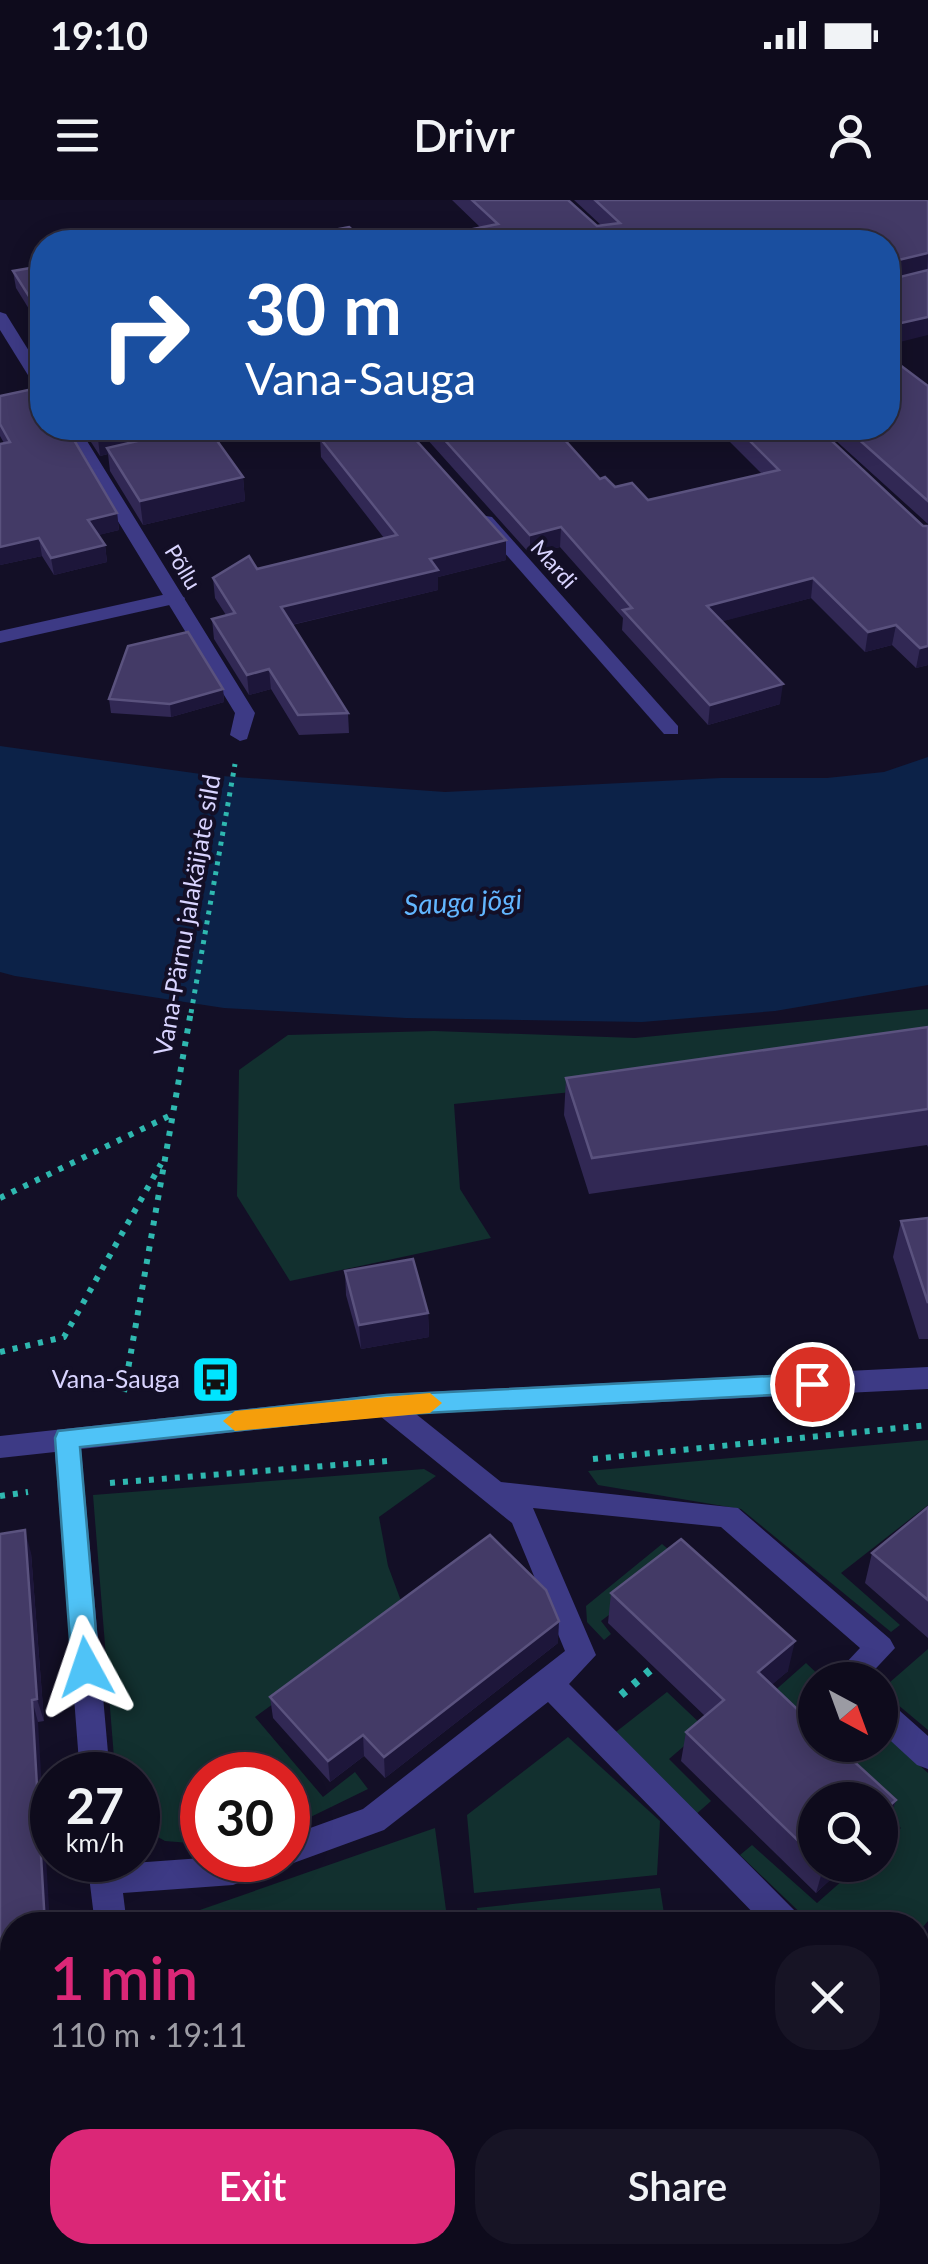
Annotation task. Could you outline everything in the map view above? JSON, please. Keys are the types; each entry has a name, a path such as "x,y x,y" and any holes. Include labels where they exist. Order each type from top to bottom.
{"street":[{"path":"0,317 30,365"},
{"name":"Põllu","path":"81,440 104,464 176,598 245,713 240,734"},
{"path":"172,449 213,440"},
{"name":"Mardi","path":"466,500 671,730"},
{"path":"0,637 176,598"},
{"path":"0,1447 386,1405 928,1378"},
{"path":"310,1842 372,1820 581,1655 523,1516 386,1405"},
{"path":"67,1438 94,1752"},
{"path":"495,1493 728,1516 880,1648 865,1662"},
{"path":"549,1683 774,1912"},
{"path":"898,1728 928,1756"},
{"path":"106,1882 109,1912"}],"path":[{"name":"Vana-Pärnu jalakäijate sild","path":"117,1433 240,734"},
{"path":"0,1198 172,1114"},
{"path":"0,1352 64,1338 164,1158"}],"green space":[{"path":"928,1009 928,1047 709,1078 454,1104 460,1189 491,1238 290,1281 237,1196 239,1070 288,1035 434,1031 635,1038"},
{"path":"928,1440 928,1505 841,1573 900,1625 891,1632 741,1509 598,1485 588,1471"},
{"path":"424,1469 436,1476 379,1517 388,1566 404,1609 255,1717 285,1752 180,1752 180,1842 160,1838 160,1752 114,1752 93,1495"},
{"path":"662,1544 681,1560 601,1621 611,1634 604,1640 587,1622 586,1606"},
{"path":"928,1649 928,1730 898,1705 898,1675"},
{"path":"798,1670 798,1732 762,1702"},
{"path":"667,1692 705,1728 669,1759 711,1801 694,1816 612,1735"},
{"path":"568,1737 660,1821 657,1875 474,1893 467,1815"},
{"path":"898,1746 928,1773 928,1912 799,1912 740,1855 752,1845 817,1903 841,1882 898,1882 898,1782 858,1782 834,1762 898,1762"},
{"path":"355,1772 368,1789 310,1817 310,1782 323,1797"},
{"path":"435,1828 446,1912 194,1912 280,1882 310,1882 310,1872"},
{"path":"660,1888 664,1912 477,1912 477,1908"}],"water":[{"name":"Sauga jõgi","path":"0,746 208,775 445,792 721,778 827,778 884,772 928,757 928,985 775,1011 642,1022 406,1018 224,1008 15,976 0,972"}],"building":[{"path":"472,200 568,200 597,226 620,223 595,200 928,200 928,253 900,260 900,230 468,230 498,224"},
{"path":"30,268 30,298 13,271"},
{"path":"928,270 928,317 900,323 900,277"},
{"path":"900,365 928,386 928,501 859,440 900,440"},
{"path":"30,390 30,440 74,440 117,513 88,520 105,545 51,558 39,538 0,547 0,444 10,442 0,424 0,396"},
{"path":"142,440 217,440 243,477 140,501 107,448"},
{"path":"322,440 416,440 506,540 430,559 438,570 281,607 348,713 298,715 269,669 247,675 212,619 235,613 213,578 249,556 257,569 397,535"},
{"path":"445,440 565,440 600,479 605,477 615,487 632,483 648,500 779,470 749,440 831,440 923,526 928,526 928,646 920,648 896,625 868,632 813,578 707,606 783,684 710,705 623,610 632,608 561,527 530,535"},
{"path":"188,632 223,689 170,704 109,699 128,646"},
{"path":"928,1027 928,1109 592,1158 566,1078"},
{"path":"928,1218 928,1303 901,1221"},
{"path":"413,1259 428,1313 359,1325 345,1271"},
{"path":"928,1507 928,1600 872,1553"},
{"path":"25,1530 37,1699 32,1700 35,1752 30,1752 30,1882 43,1882 44,1912 0,1912 0,1534"},
{"path":"490,1535 546,1590 559,1621 384,1757 363,1735 328,1761 270,1697"},
{"path":"681,1539 795,1641 758,1672 798,1710 798,1762 855,1762 876,1782 798,1782 798,1841 686,1732 724,1700 611,1593"}],"slow traffic":[{"path":"235,1421 430,1403"}],"place":[{"name":"Vana-Sauga","path":"215,1379"}],"route":[{"path":"86,1667 67,1438 386,1405 812,1384"}]}
